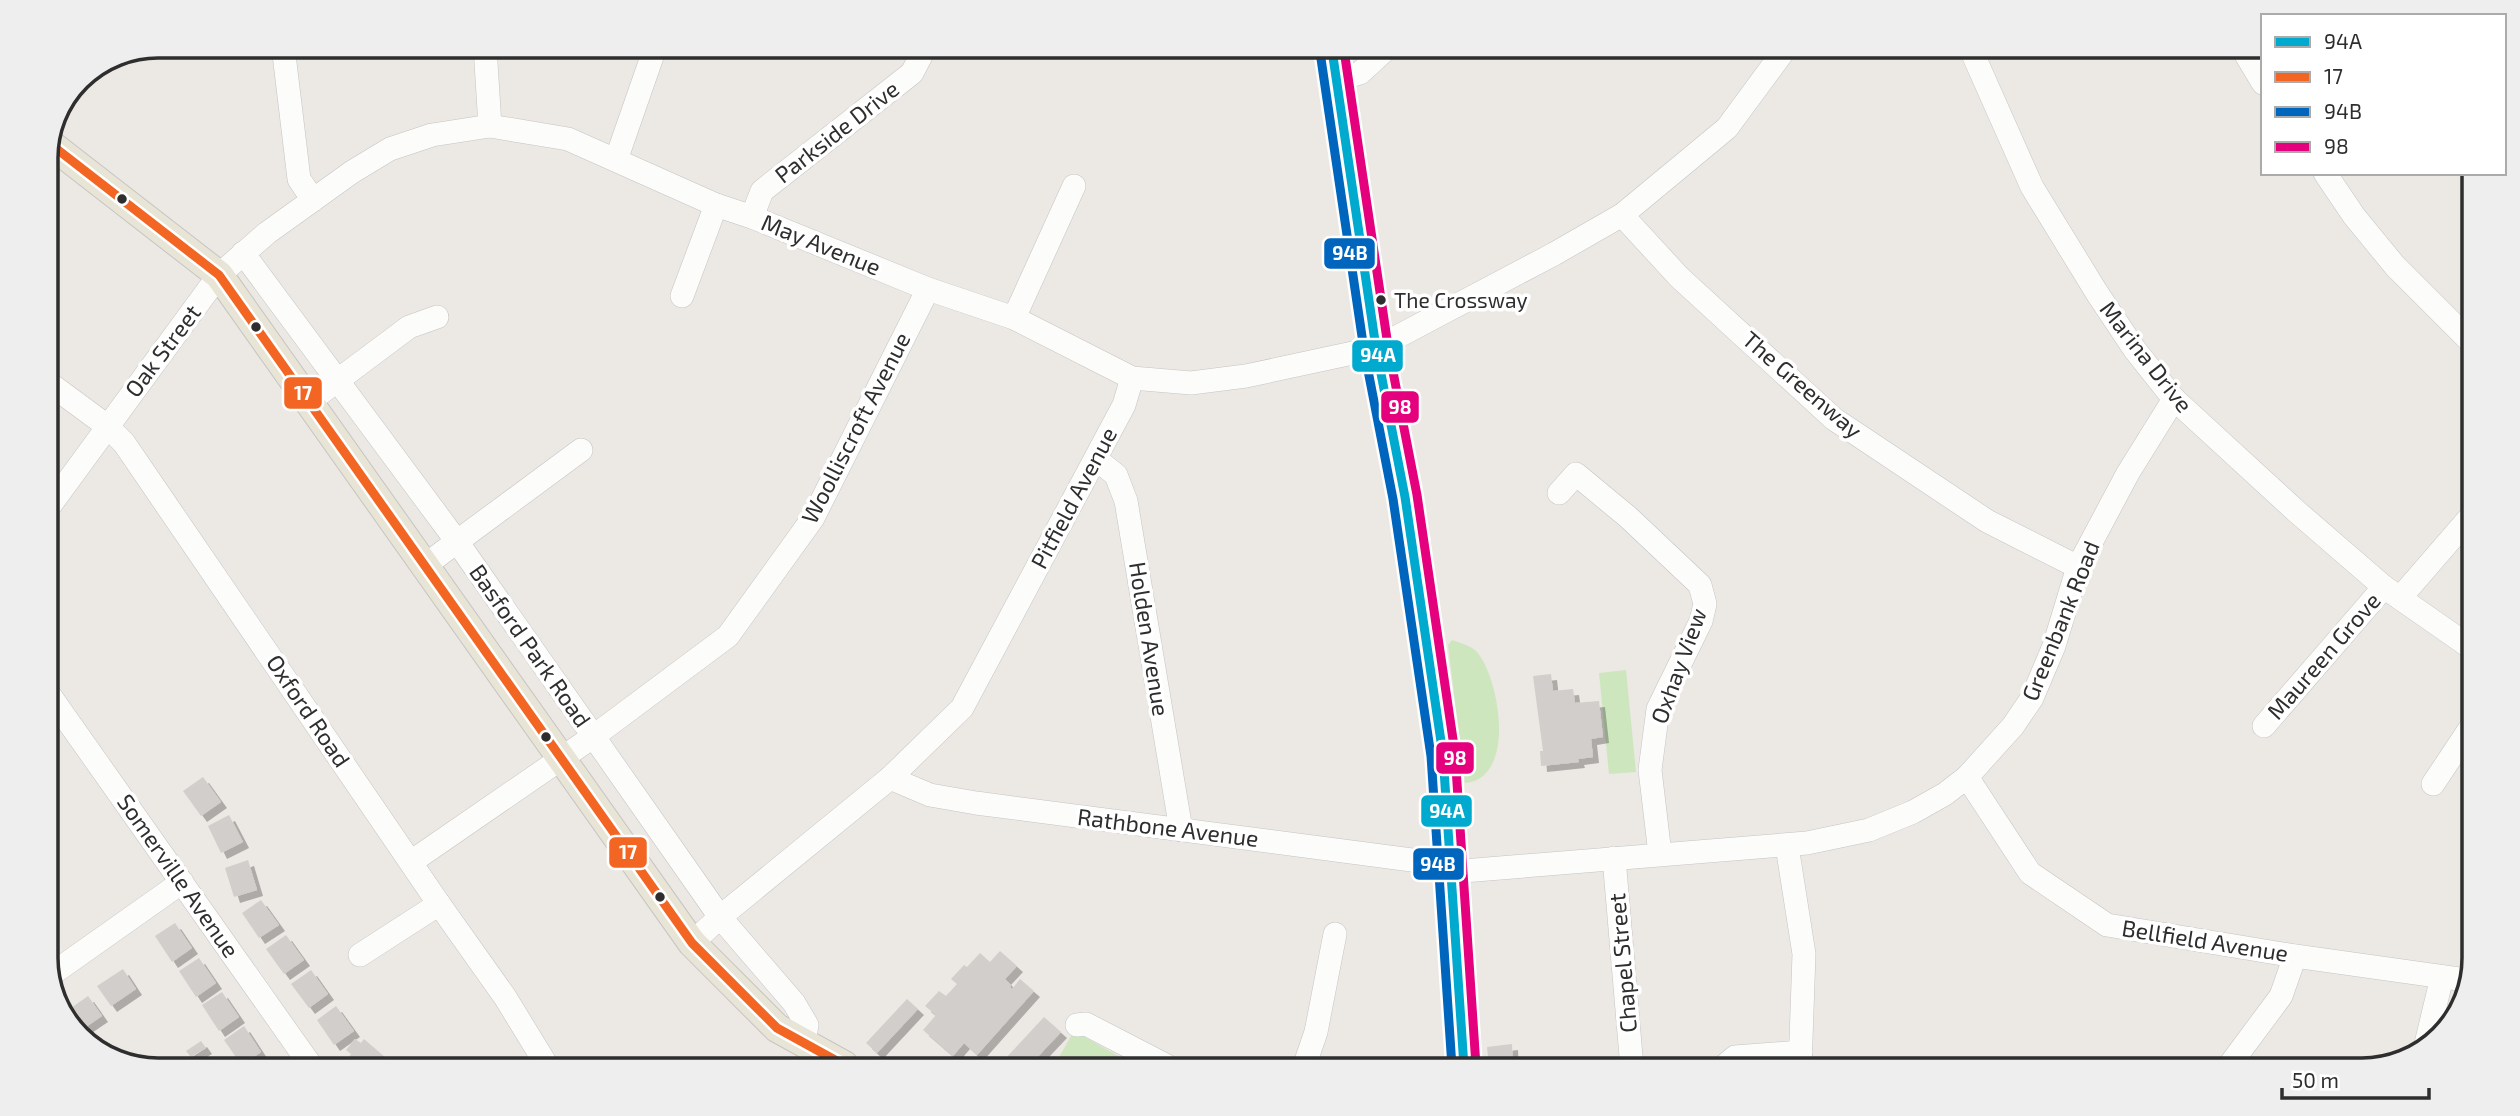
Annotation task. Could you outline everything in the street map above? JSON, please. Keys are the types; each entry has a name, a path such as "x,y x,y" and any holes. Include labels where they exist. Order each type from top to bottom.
{"highway":[{"path":"1334,65 1376,348 1405,497 1443,755 1463,1058"}],"main road":[{"name":"Basford Park Road","path":"58,151 219,275 692,943 777,1028 832,1058"}],"street":[{"path":"284,58 299,179 313,200"},
{"path":"486,58 490,126"},
{"path":"615,160 651,58"},
{"name":"Parkside Drive","path":"752,217 762,191 912,73 920,58"},
{"path":"1334,65 1360,74 1377,58"},
{"path":"1376,348 1622,215 1727,128 1779,58"},
{"name":"Marina Drive","path":"1975,58 2032,187 2135,350 2174,399 2296,511 2392,592 2462,642"},
{"name":"May Avenue","path":"219,275 243,253 313,200 390,149 432,135 490,126 568,139 716,205 752,217 928,289 1014,318 1132,378 1191,383 1246,376 1376,348"},
{"path":"2326,175 2354,216 2395,266 2462,333"},
{"path":"1014,318 1074,186"},
{"path":"682,296 716,205"},
{"name":"The Greenway","path":"1622,215 1679,277 1834,419 1987,521 2078,567"},
{"name":"Basford Park Road","path":"243,253 458,542 720,917 794,1003 807,1025 804,1042"},
{"name":"Oak Street","path":"58,495 219,275"},
{"name":"Woolliscroft Avenue","path":"411,862 594,736 727,636 813,518 928,289"},
{"path":"310,401 409,327 437,317"},
{"name":"Pitfield Avenue","path":"692,943 890,778 962,708 1124,405 1132,378"},
{"name":"Oxford Road","path":"58,390 107,426 124,443 439,904 506,997 542,1058"},
{"name":"Greenbank Road","path":"1619,858 1787,846 1869,831 1913,812 1967,778 2013,726 2032,698 2054,646 2078,567 2128,473 2174,399"},
{"path":"424,566 581,450"},
{"name":"Holden Avenue","path":"1096,458 1116,475 1126,501 1181,830"},
{"name":"Oxhay View","path":"1559,493 1576,474 1628,517 1700,585 1705,604 1701,621 1658,709 1650,770 1660,854"},
{"name":"Maureen Grove","path":"2264,726 2392,592 2462,525"},
{"name":"Somerville Avenue","path":"58,707 182,882 301,1058"},
{"path":"2433,784 2462,740"},
{"name":"Rathbone Avenue","path":"890,778 930,795 964,802 1450,866 1619,858"},
{"name":"Bellfield Avenue","path":"1967,778 2030,873 2107,925 2460,979"},
{"path":"1787,846 1804,954 1801,1058"},
{"name":"Chapel Street","path":"1619,858 1631,1058"},
{"path":"59,969 182,882"},
{"path":"360,955 439,904"},
{"path":"1307,1058 1316,1032 1335,934"},
{"path":"2235,1058 2281,996 2295,956"},
{"path":"2429,1032 2442,977"},
{"path":"1077,1025 1086,1024 1152,1058"},
{"path":"1734,1058 1757,1058"}],"green space":[{"path":"1452,640 1474,649 1485,664 1497,703 1499,725 1498,746 1492,764 1481,777 1465,783 1448,645"},
{"path":"1626,670 1636,772 1609,774 1599,673"},
{"path":"1074,1031 1122,1058 1059,1058"}],"building":[{"path":"1551,674 1553,691 1573,689 1575,703 1599,701 1603,737 1591,739 1593,757 1578,759 1579,762 1541,766 1540,751 1543,751 1533,676"},
{"path":"203,777 221,802 201,816 183,791"},
{"path":"229,815 243,842 221,853 208,826"},
{"path":"248,860 257,890 234,897 225,868"},
{"path":"261,900 279,925 259,938 242,913"},
{"path":"175,923 192,948 172,962 155,936"},
{"path":"286,935 304,960 284,974 266,949"},
{"path":"1000,951 1017,966 1005,979 1010,987 1012,989 1020,979 1034,991 977,1055 964,1043 953,1056 923,1030 936,1015 925,1006 939,991 946,996 957,984 951,979 980,953 990,962"},
{"path":"199,958 216,983 196,997 179,971"},
{"path":"123,969 136,989 111,1006 97,986"},
{"path":"311,970 328,994 309,1008 291,984"},
{"path":"222,992 239,1017 219,1031 202,1005"},
{"path":"88,996 102,1016 86,1027 71,1008"},
{"path":"907,999 918,1009 877,1053 866,1043"},
{"path":"336,1006 354,1031 334,1045 317,1020"},
{"path":"1044,1017 1061,1032 1037,1058 1006,1058"},
{"path":"244,1026 261,1052 252,1058 237,1058 224,1040"},
{"path":"355,1039 361,1043 364,1039 386,1058 350,1058 351,1054 346,1050"},
{"path":"201,1041 206,1048 191,1057 186,1051"},
{"path":"1512,1044 1513,1058 1488,1058 1487,1047"}],"transit line":[{"name":"94B","path":"1321,58 1364,350 1393,499 1431,756 1451,1058"},
{"name":"94A","path":"1333,58 1376,348 1405,497 1443,755 1463,1058"},
{"name":"98","path":"1345,58 1388,346 1417,495 1455,753 1475,1058"},
{"name":"17","path":"58,150 219,275 692,943 777,1028 831,1058"}],"place":[{"name":"The Crossway","path":"1381,300"}]}
